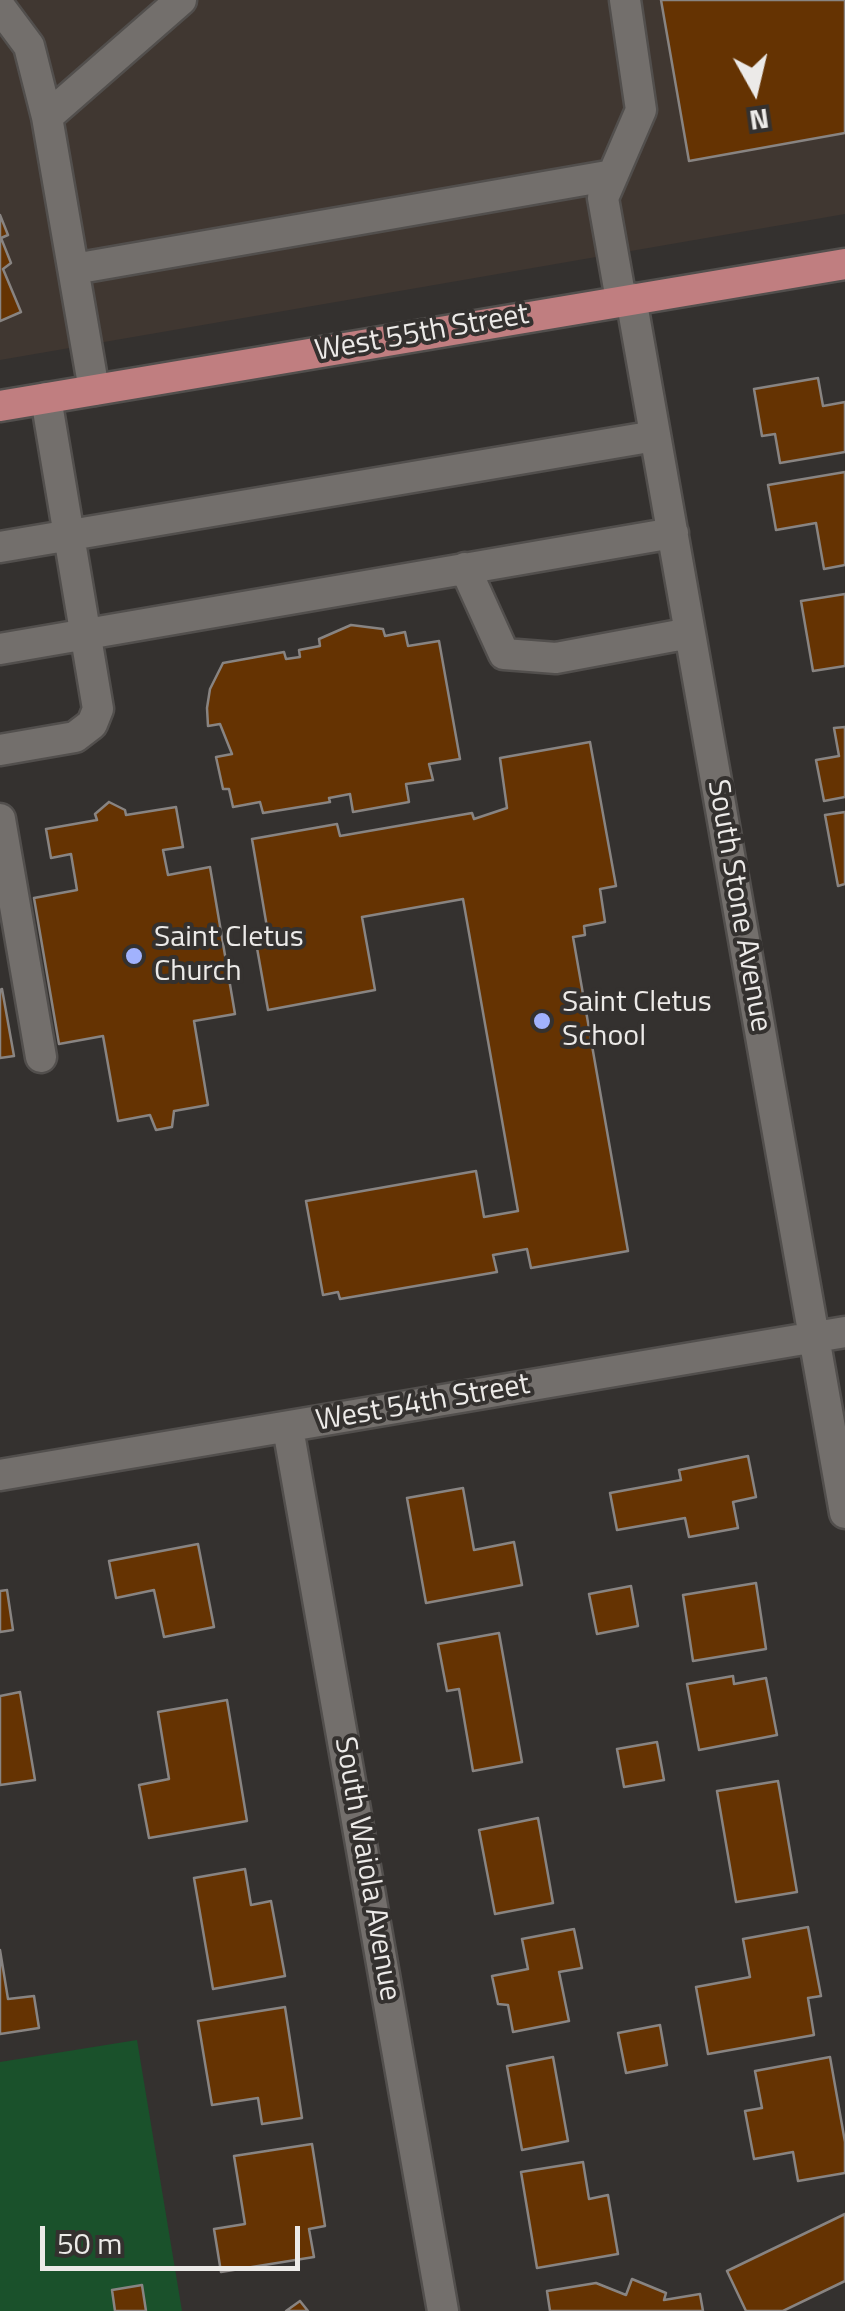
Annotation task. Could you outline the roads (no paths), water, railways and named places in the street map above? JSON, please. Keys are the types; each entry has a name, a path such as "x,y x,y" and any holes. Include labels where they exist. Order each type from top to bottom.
{"main road":[{"name":"West 55th Street","path":"0,406 845,264"}],"street":[{"path":"47,117 181,0"},
{"name":"South Stone Avenue","path":"625,0 641,110 602,198 673,533 845,1514"},
{"path":"0,7 28,46 47,117 94,390"},
{"path":"74,269 613,175"},
{"path":"0,750 75,737 92,724 98,709 46,398"},
{"path":"0,547 655,436"},
{"path":"0,649 673,533"},
{"path":"466,568 504,654 556,658 690,634"},
{"path":"0,819 41,1057"},
{"name":"West 54th Street","path":"0,1475 845,1332"},
{"name":"South Waiola Avenue","path":"288,1428 443,2311"}],"place":[{"name":"Saint Cletus Church","path":"134,956"},
{"name":"Saint Cletus School","path":"542,1021"}]}
